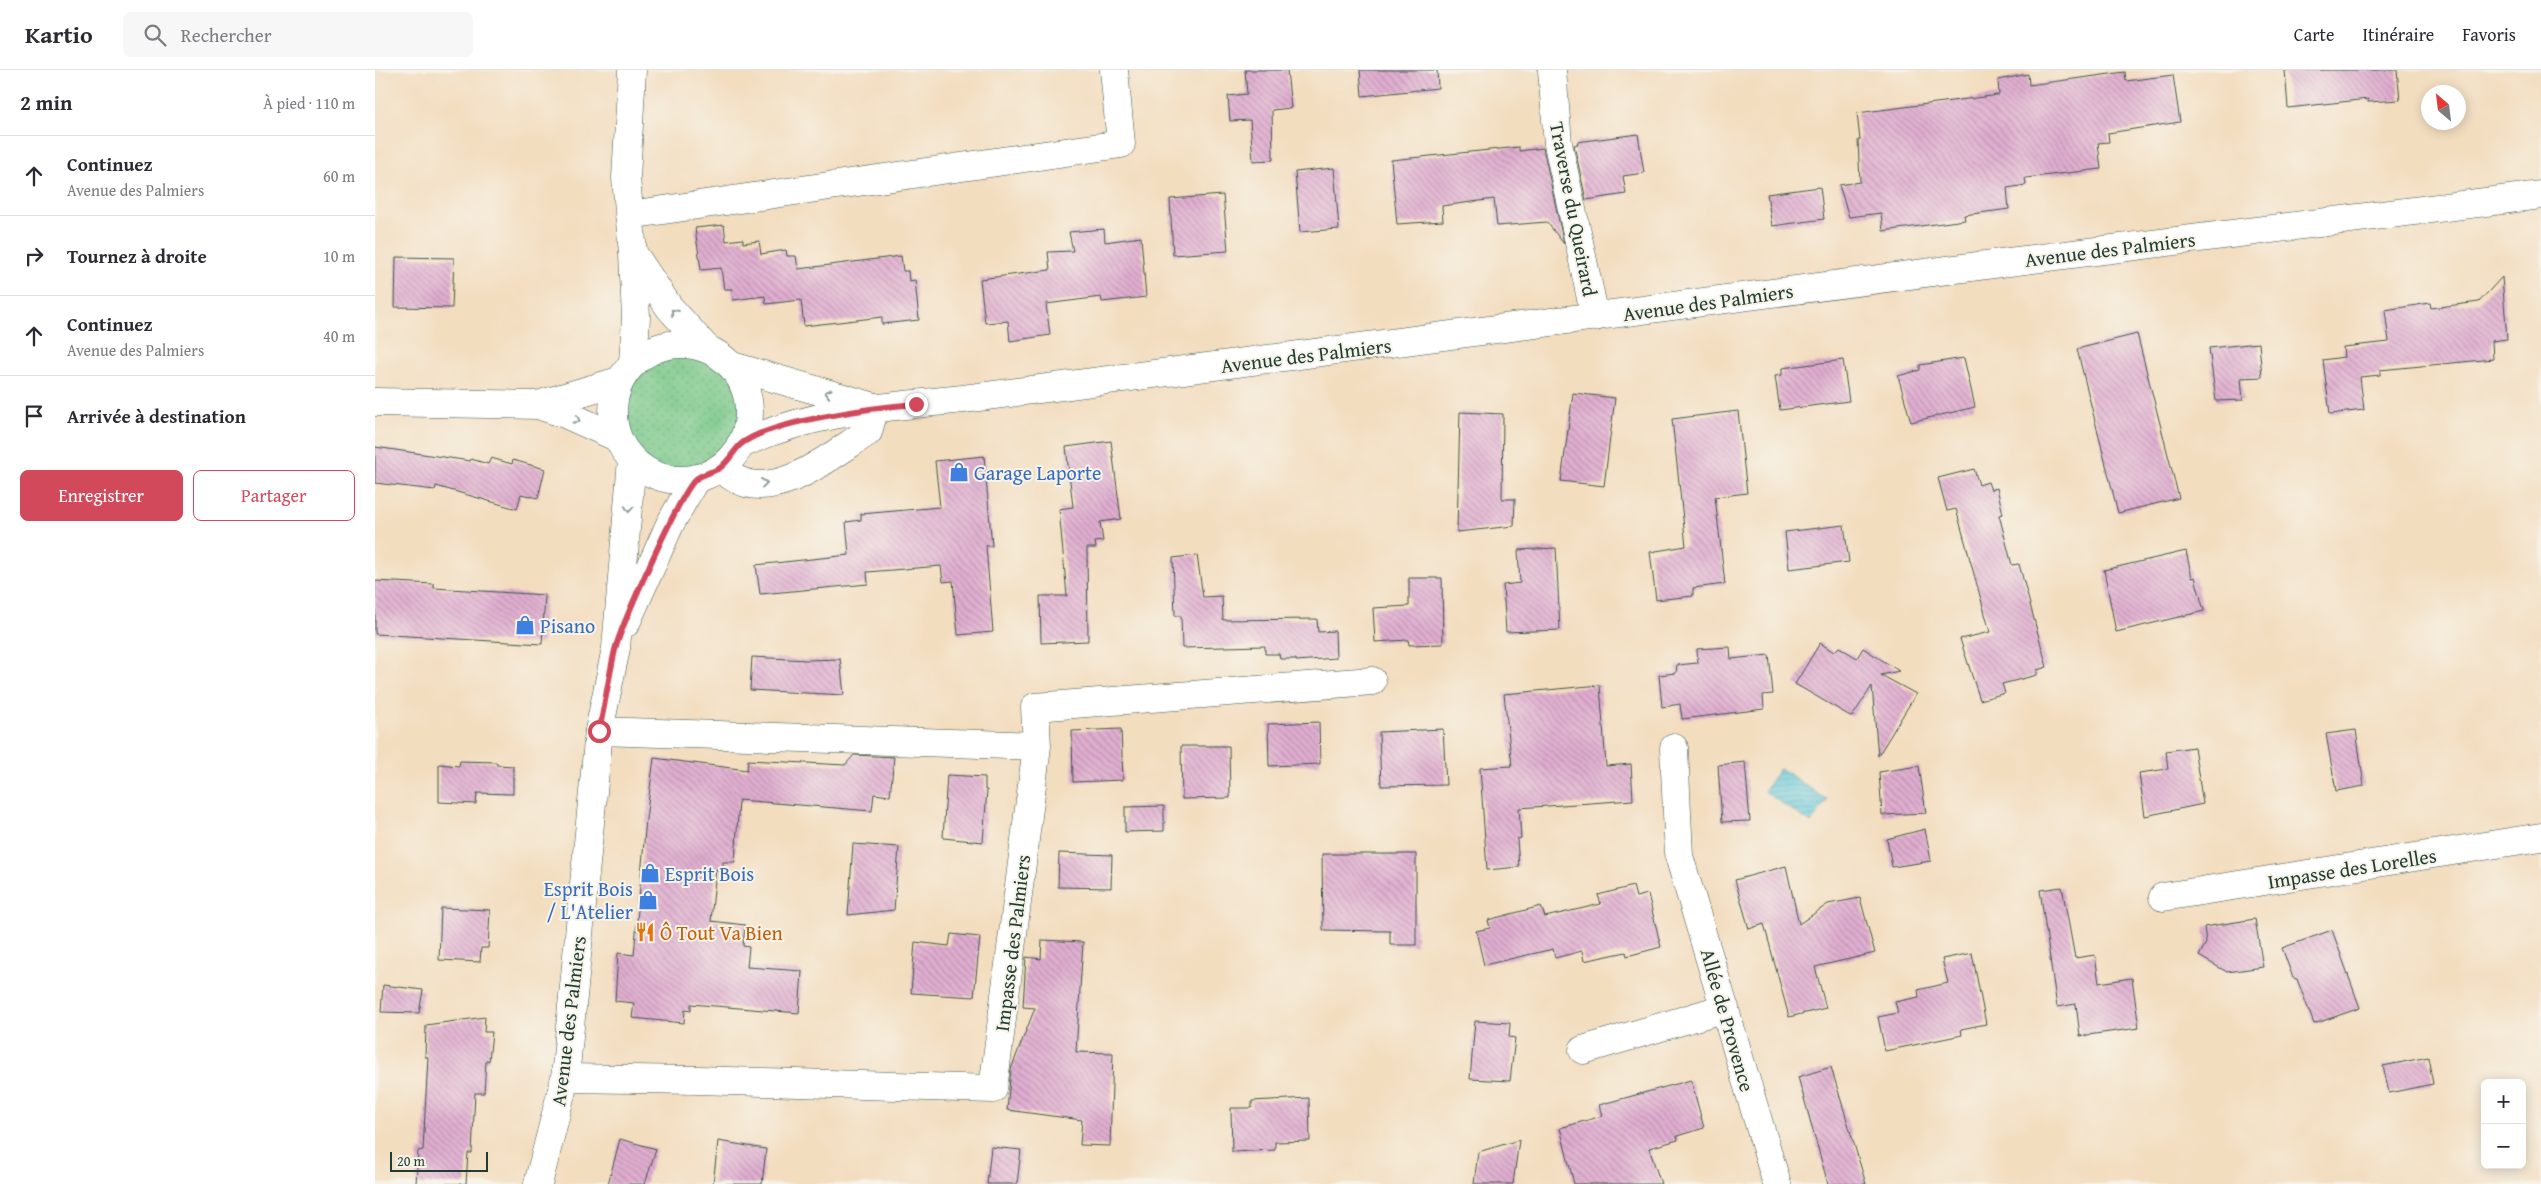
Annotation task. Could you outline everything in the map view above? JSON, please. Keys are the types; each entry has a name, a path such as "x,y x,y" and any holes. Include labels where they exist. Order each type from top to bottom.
{"main road":[{"path":"632,70 626,178 633,253 636,318 626,372 613,399 612,418 617,437 632,460 651,474 673,480 708,473 732,458 748,426 749,404 744,384 732,366 706,348 669,307 633,253"},
{"path":"629,215 1121,144 1113,70"},
{"name":"Traverse du Queirard","path":"1552,70 1558,144 1595,317"},
{"name":"Avenue des Palmiers","path":"740,445 787,426 875,407 963,400 2001,263 2541,195"},
{"path":"538,405 626,372 649,350 668,344 687,343 706,348"},
{"name":"Avenue des Palmiers","path":"732,366 875,407"},
{"path":"375,402 538,405 565,414 617,437"},
{"path":"708,473 757,484 795,479 868,432 875,407"},
{"name":"Avenue des Palmiers","path":"538,1184 565,1078 599,731 616,648 632,460"},
{"name":"Avenue des Palmiers","path":"616,648 670,524 708,473"},
{"name":"Impasse des Palmiers","path":"565,1078 993,1089 1037,746 1035,707 1372,681"},
{"path":"599,731 1037,746"},
{"name":"Allée de Provence","path":"1673,748 1679,856 1777,1184"},
{"name":"Impasse des Lorelles","path":"2163,897 2541,837"},
{"path":"1583,1050 1725,1008"}],"green space":[{"path":"681,344 707,349 719,355 729,364 738,374 744,386 749,412 744,438 738,450 729,460 719,469 707,475 681,480 655,475 643,469 633,460 624,450 618,438 613,412 618,386 624,374 633,364 643,355 655,349"}],"water":[{"path":"1780,768 1827,800 1811,823 1764,791"}],"building":[{"path":"1245,70 1287,70 1291,108 1272,110 1273,160 1253,161 1250,120 1230,121 1228,96 1247,94"},
{"path":"1360,70 1437,70 1438,88 1362,96"},
{"path":"2285,70 2397,70 2400,100 2368,102 2368,99 2288,108"},
{"path":"2125,72 2126,81 2173,75 2180,122 2108,133 2109,142 2098,143 2101,169 2025,178 2026,185 2007,188 2009,209 1964,215 1965,220 1883,231 1881,213 1849,217 1839,185 1860,182 1858,140 1860,140 1857,113 1999,95 1998,80 2028,74 2029,85"},
{"path":"1638,134 1644,173 1623,176 1626,194 1586,200 1574,145 1578,144 1577,142"},
{"path":"1519,147 1519,151 1543,148 1564,244 1547,222 1497,226 1494,199 1442,206 1443,221 1397,224 1391,160"},
{"path":"1334,168 1339,229 1300,232 1295,172"},
{"path":"1820,187 1824,219 1772,226 1767,194"},
{"path":"1223,195 1228,251 1173,255 1170,199"},
{"path":"724,225 726,241 743,239 743,243 759,241 761,254 786,250 787,256 796,256 798,269 901,256 903,271 908,271 909,281 915,280 919,320 882,324 882,317 804,326 801,300 766,304 765,296 733,300 732,289 724,289 721,268 701,270 695,228"},
{"path":"1104,229 1105,242 1141,237 1146,297 1102,302 1101,297 1046,304 1050,335 1010,341 1008,321 985,323 980,279 1050,270 1048,252 1073,251 1069,232"},
{"path":"396,257 454,258 452,308 395,307"},
{"path":"2502,277 2507,339 2492,341 2493,359 2380,370 2380,375 2360,377 2364,410 2330,414 2323,360 2344,357 2343,347 2389,342 2385,310 2430,303 2431,308 2479,302"},
{"path":"2137,334 2179,498 2118,513 2077,349"},
{"path":"2259,343 2262,377 2241,378 2243,400 2216,401 2209,348"},
{"path":"1964,358 1975,407 1911,422 1898,376 1920,370 1920,365"},
{"path":"1843,360 1849,401 1780,410 1775,376 1782,375 1782,368"},
{"path":"1573,393 1615,398 1604,486 1561,481"},
{"path":"1738,411 1747,493 1715,497 1725,584 1693,588 1693,596 1656,600 1650,552 1686,546 1672,419"},
{"path":"1460,412 1503,414 1502,499 1515,499 1514,526 1457,532"},
{"path":"1111,441 1121,519 1100,522 1103,541 1095,542 1096,548 1087,548 1088,641 1041,643 1040,596 1067,596 1059,509 1073,507 1066,447"},
{"path":"375,447 470,461 471,459 488,464 491,458 512,464 513,460 545,469 538,498 521,494 517,509 436,486 435,490 375,483"},
{"path":"984,456 992,546 986,546 993,632 958,635 953,581 943,582 941,566 867,572 868,584 760,594 756,565 849,555 846,522 861,520 861,514 940,507 935,461"},
{"path":"1974,469 1979,485 1988,482 1991,490 1997,488 2003,514 1999,515 2012,565 2019,564 2047,667 2037,670 2037,675 2002,684 2005,693 1980,700 1960,639 1990,632 1956,509 1947,511 1938,478"},
{"path":"1844,525 1849,562 1789,569 1785,532"},
{"path":"1556,548 1560,630 1506,632 1503,585 1520,583 1518,550"},
{"path":"2186,551 2192,578 2195,577 2204,611 2116,632 2104,570"},
{"path":"1197,555 1203,597 1222,596 1223,620 1317,619 1318,632 1335,631 1336,658 1296,661 1296,659 1280,659 1279,654 1265,654 1265,646 1182,648 1181,616 1175,616 1173,558"},
{"path":"1409,578 1442,578 1443,644 1409,645 1408,640 1375,642 1373,608 1409,606"},
{"path":"375,581 434,584 434,588 545,595 542,644 375,634"},
{"path":"1820,643 1834,652 1839,647 1857,658 1863,648 1899,671 1881,675 1916,694 1878,756 1872,686 1852,717 1795,684"},
{"path":"1730,647 1731,659 1769,655 1773,694 1763,695 1764,709 1682,719 1680,704 1662,707 1659,675 1676,673 1677,665 1698,663 1697,649"},
{"path":"752,657 807,660 840,659 844,695 750,690"},
{"path":"1600,685 1606,766 1631,764 1633,800 1519,808 1521,838 1517,839 1519,867 1487,870 1480,768 1512,766 1504,694"},
{"path":"1319,722 1320,764 1269,766 1268,724"},
{"path":"1121,729 1123,780 1073,782 1072,731"},
{"path":"1443,729 1446,785 1381,786 1379,732"},
{"path":"2356,730 2364,786 2336,791 2326,734"},
{"path":"1181,746 1229,746 1230,798 1182,799"},
{"path":"2194,747 2203,804 2145,816 2139,773 2168,769 2166,751"},
{"path":"854,755 894,757 890,796 874,794 872,811 739,800 735,862 723,862 723,869 716,869 711,921 745,925 743,946 749,947 747,967 802,971 799,1013 691,1004 691,1011 685,1010 684,1023 632,1018 634,1003 615,1001 618,953 634,955 646,819 654,758 747,770 748,760 845,765"},
{"path":"460,761 496,762 497,765 513,766 513,794 477,793 476,804 439,802 439,764 459,766"},
{"path":"1745,762 1750,821 1722,822 1718,765"},
{"path":"1919,766 1926,813 1882,815 1879,772"},
{"path":"947,775 985,777 985,790 987,790 983,842 943,838"},
{"path":"1164,806 1164,831 1125,832 1125,807"},
{"path":"1925,829 1931,861 1892,867 1887,839"},
{"path":"853,844 899,847 894,910 848,915"},
{"path":"1059,853 1112,855 1111,888 1058,887"},
{"path":"1322,854 1416,854 1416,945 1390,945 1390,931 1323,930"},
{"path":"1786,866 1799,924 1828,904 1860,898 1875,953 1815,967 1826,1008 1789,1017 1764,924 1749,929 1735,880"},
{"path":"1633,886 1636,897 1648,894 1661,947 1627,956 1626,952 1584,961 1582,951 1555,958 1553,949 1484,965 1476,931 1490,928 1488,920 1541,906 1545,917 1601,904 1598,895"},
{"path":"2062,887 2075,958 2095,955 2099,983 2132,978 2139,1028 2080,1036 2076,1004 2057,1007 2040,890"},
{"path":"441,908 490,910 488,948 481,948 480,962 439,960"},
{"path":"2255,919 2263,967 2227,972 2199,956 2206,943 2204,927"},
{"path":"2332,930 2360,1008 2314,1024 2297,979 2293,978 2282,948"},
{"path":"951,934 980,937 974,997 911,993 915,942 949,946"},
{"path":"1042,940 1083,942 1076,1052 1113,1053 1110,1146 1080,1145 1082,1120 1007,1110 1011,1069 1035,1008 1023,1007 1026,957 1041,959"},
{"path":"1972,953 1986,1024 1961,1029 1962,1035 1885,1051 1878,1017 1898,1013 1895,1002 1919,997 1918,990 1948,983 1942,959"},
{"path":"383,985 423,990 419,1013 381,1012"},
{"path":"485,1017 484,1032 492,1032 489,1061 486,1060 484,1093 475,1093 472,1153 468,1153 466,1184 416,1184 418,1151 423,1150 428,1057 425,1057 426,1025"},
{"path":"1475,1021 1510,1023 1509,1037 1515,1038 1510,1081 1470,1079"},
{"path":"2428,1057 2433,1084 2389,1093 2383,1066"},
{"path":"1831,1067 1866,1184 1828,1184 1798,1077"},
{"path":"1691,1080 1704,1128 1677,1136 1678,1140 1649,1148 1661,1184 1574,1184 1560,1128 1602,1116 1599,1105"},
{"path":"1309,1098 1310,1141 1275,1142 1275,1150 1232,1152 1231,1108 1252,1108 1252,1101"},
{"path":"620,1139 656,1149 645,1184 608,1184"},
{"path":"1519,1140 1513,1184 1474,1184 1478,1152"},
{"path":"718,1141 766,1149 762,1184 713,1184"},
{"path":"991,1147 1021,1150 1017,1184 987,1184"}],"place":[{"name":"Garage Laporte","path":"959,472"},
{"name":"Pisano","path":"525,625"},
{"name":"Esprit Bois","path":"650,873"},
{"name":"Esprit Bois / L'Atelier","path":"648,900"},
{"name":"Ô Tout Va Bien","path":"645,932"}],"route":[{"path":"599,731 616,648 642,584 670,524 696,478 720,468 732,458 740,445 765,433 787,426 875,407 916,404"}]}
